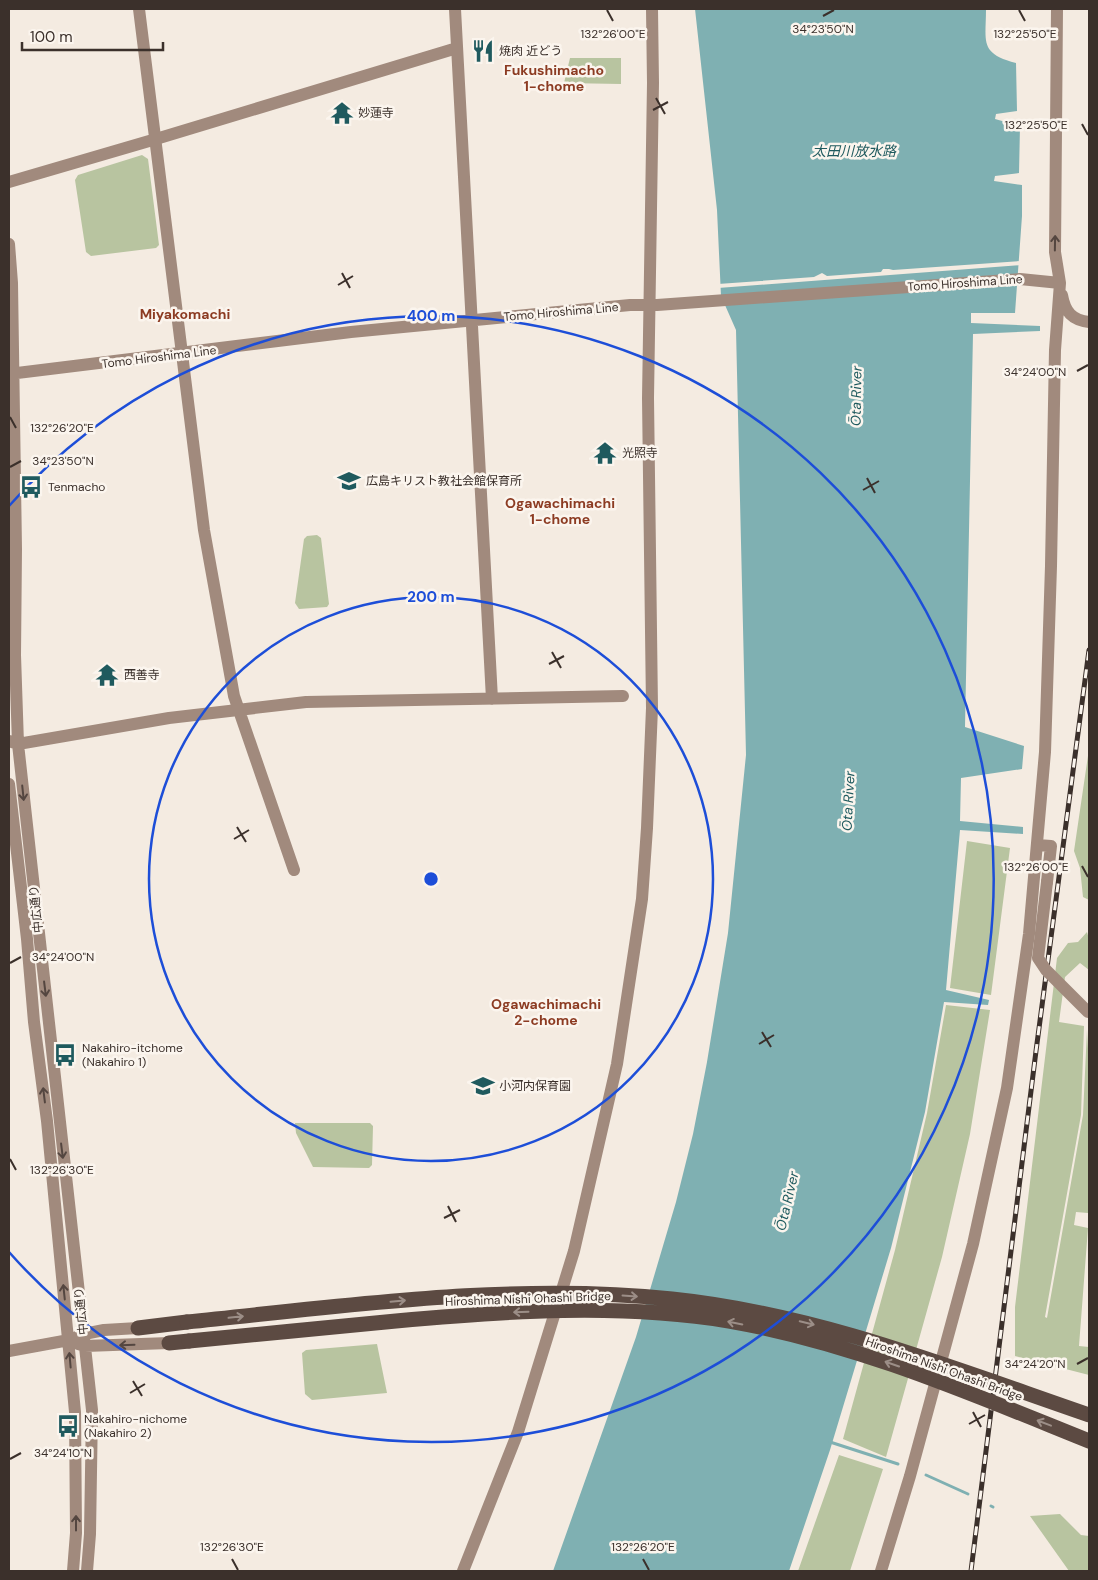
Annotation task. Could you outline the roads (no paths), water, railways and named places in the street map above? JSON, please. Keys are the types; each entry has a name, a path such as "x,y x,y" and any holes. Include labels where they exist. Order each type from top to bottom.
{"highway":[{"name":"Hiroshima Nishi Ohashi Bridge","path":"138,1328 438,1298 574,1294 672,1298 731,1307 839,1330 1089,1415"},
{"name":"Hiroshima Nishi Ohashi Bridge","path":"169,1343 482,1314 573,1310 670,1314 729,1321 856,1352 924,1376 1089,1441"}],"street":[{"path":"139,9 204,530 234,696 294,870"},
{"path":"455,9 492,698"},
{"path":"463,1571 518,1432 574,1251 617,1064 642,898 647,837 652,708 648,398 653,305 652,9"},
{"path":"881,1571 912,1467 977,1225 1006,1088 1030,934 1045,752 1051,566 1056,9"},
{"path":"9,182 457,48"},
{"name":"中広通り","path":"9,244 12,283 11,374 16,549 13,743 92,1410 90,1534 87,1571"},
{"name":"Tomo Hiroshima Line","path":"11,374 351,332 630,305 653,305 1020,279 1054,282"},
{"path":"1054,282 1066,311 1073,318 1089,322"},
{"path":"13,743 169,718 306,702 623,696"},
{"path":"9,784 27,939 34,1022 47,1121 75,1412 76,1533 73,1571"},
{"path":"1037,845 1051,846 1038,958 1046,970 1088,1014"},
{"path":"84,1340 104,1330 138,1328"},
{"path":"9,1351 68,1340 169,1343"}],"water":[{"name":"太田川放水路","path":"695,9 986,9 987,45 996,55 1016,63 1017,111 996,114 995,119 1020,126 1019,173 995,176 994,181 1022,185 1022,216 1015,313 971,313 971,323 1040,326 1040,331 973,334 965,727 1024,746 1022,769 961,778 960,821 1023,827 1023,834 960,830 946,990 989,1000 988,1005 944,1002 925,1112 891,1248 830,1450 789,1571 553,1571 636,1337 676,1202 693,1134 728,933 746,755 736,330 721,296 717,210"}],"waterway":[{"path":"830,1442 898,1464"},
{"path":"926,1475 968,1494"}],"railway":[{"path":"971,1571 1036,1051 1089,650"}],"place":[{"name":"焼肉 近どう","path":"483,51"},
{"name":"妙蓮寺","path":"342,113"},
{"name":"光照寺","path":"605,453"},
{"name":"広島キリスト教社会館保育所","path":"349,481"},
{"name":"Tenmacho","path":"31,487"},
{"name":"西善寺","path":"107,675"},
{"name":"Nakahiro-itchome (Nakahiro 1)","path":"65,1055"},
{"name":"小河内保育園","path":"483,1086"},
{"name":"Nakahiro-nichome (Nakahiro 2)","path":"68,1426"}],"district":[{"name":"Fukushimacho 1-chome","path":"554,78"},
{"name":"Miyakomachi","path":"185,314"},
{"name":"Ogawachimachi 1-chome","path":"560,512"},
{"name":"Ogawachimachi 2-chome","path":"546,1012"}],"water label":[{"name":"Ōta River","path":"856,396"},
{"name":"Ōta River","path":"848,801"},
{"name":"Ōta River","path":"787,1201"}]}
